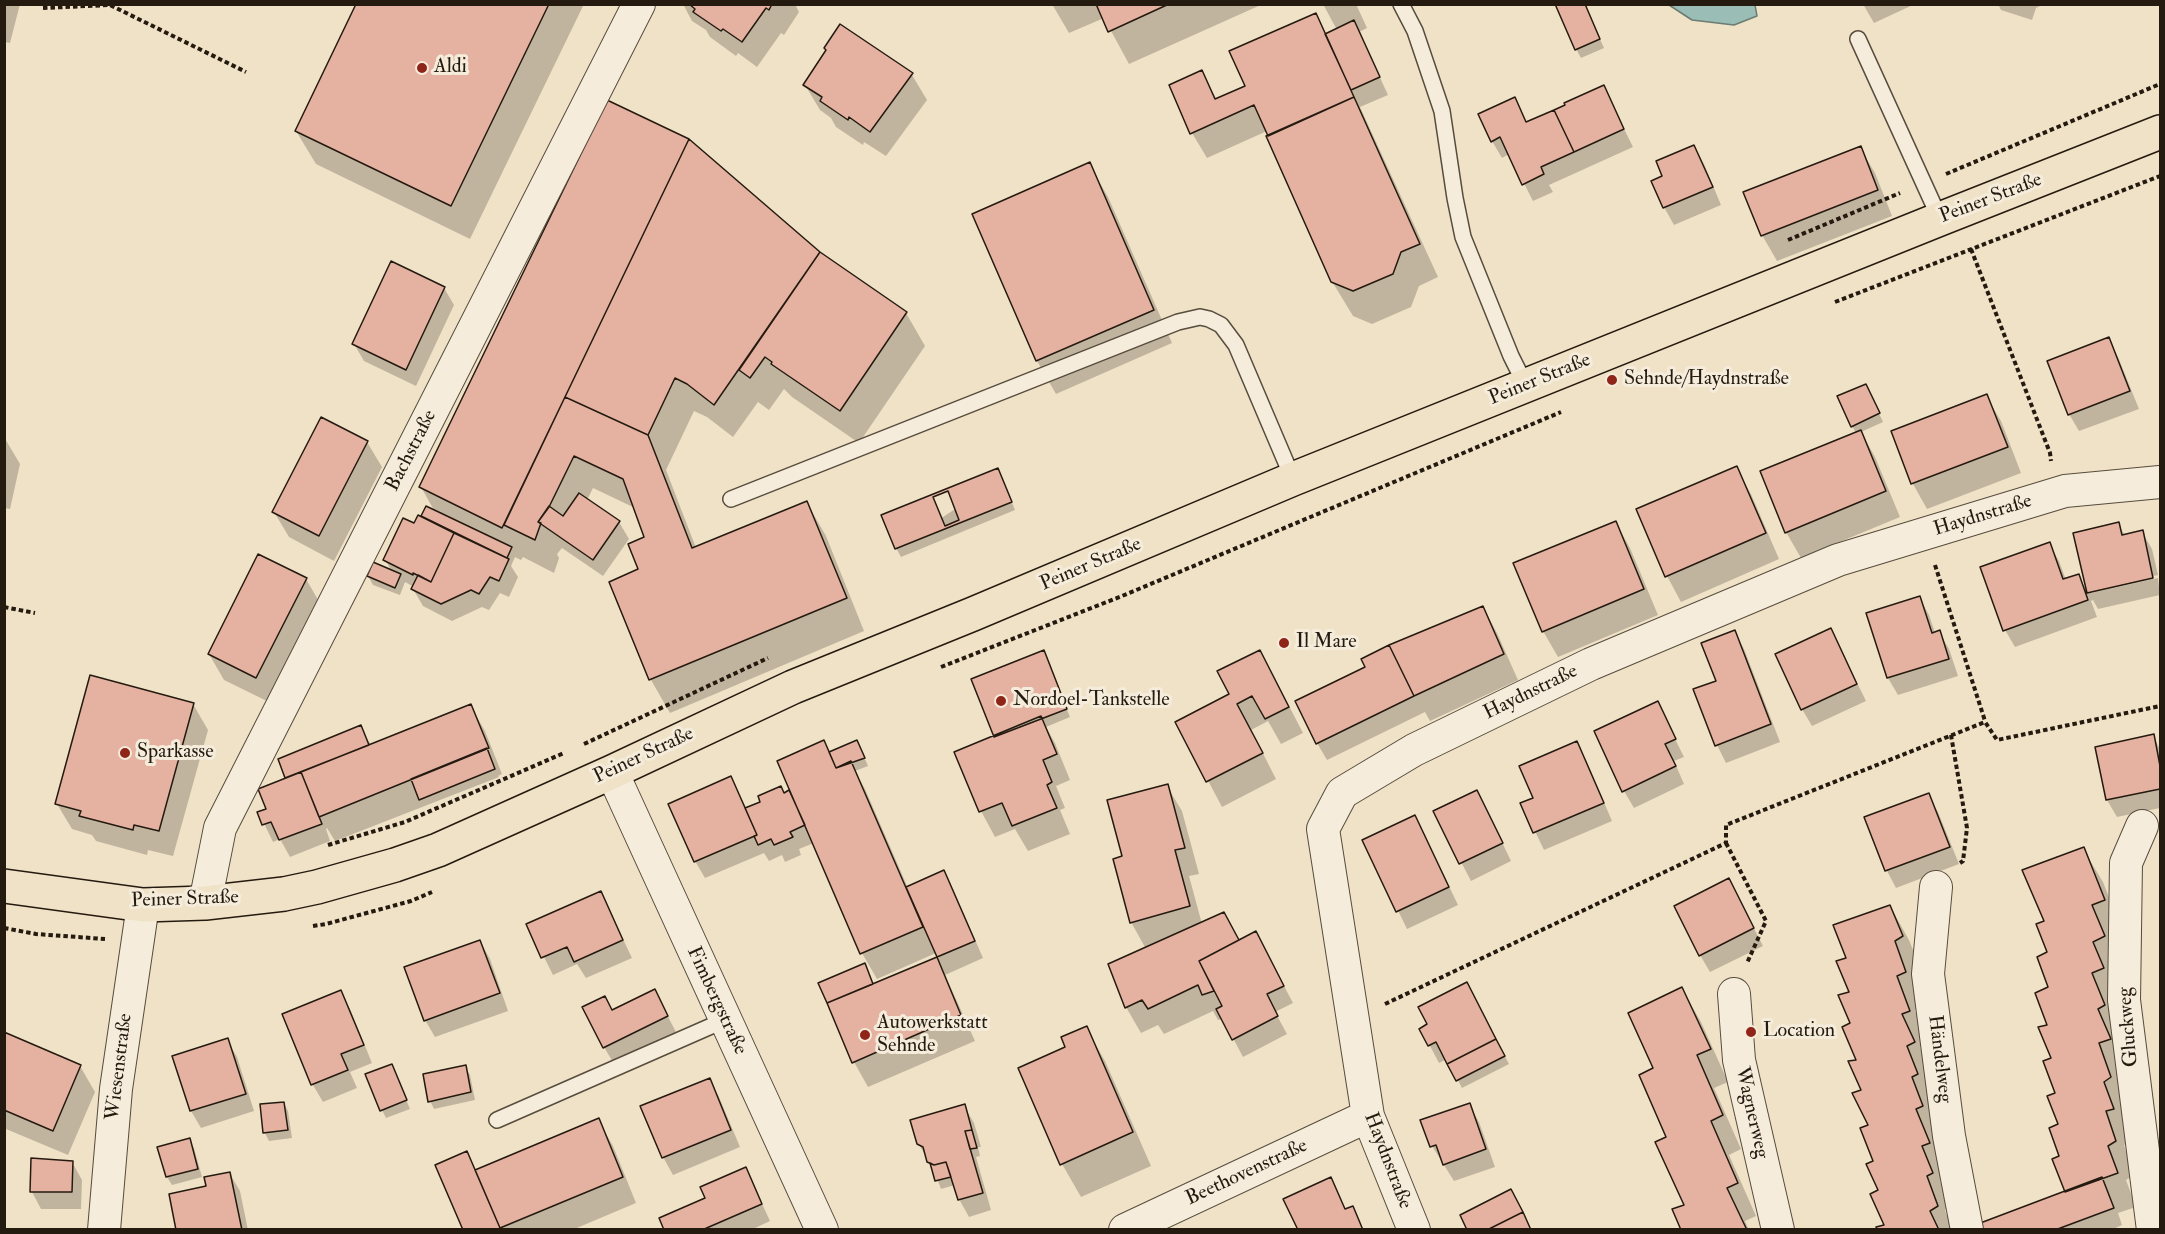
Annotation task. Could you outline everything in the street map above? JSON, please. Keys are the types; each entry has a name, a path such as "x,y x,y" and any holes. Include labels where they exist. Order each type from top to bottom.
{"main road":[{"name":"Peiner Straße","path":"4,886 142,905 205,903 284,894 351,879 438,850 793,687 1293,479 2160,132"}],"street":[{"name":"Bachstraße","path":"205,903 220,828 639,4"},
{"name":"Haydnstraße","path":"1414,1230 1368,1116 1352,1020 1323,829 1342,793 1414,750 1591,664 1838,560 2065,491 2160,482"},
{"name":"Fimbergstraße","path":"612,772 822,1230"},
{"name":"Gluckweg","path":"2142,826 2126,863 2124,1000 2153,1230"},
{"name":"Händelweg","path":"1936,887 1928,974 1949,1136 1967,1230"},
{"name":"Wiesenstraße","path":"104,1230 116,1089 142,905"},
{"name":"Wagnerweg","path":"1734,994 1739,1060 1778,1230"},
{"name":"Beethovenstraße","path":"1125,1230 1368,1116"}],"lane":[{"path":"1401,4 1415,31 1442,111 1463,237 1511,356 1526,386"},
{"path":"1858,39 1940,219"},
{"path":"731,499 1178,322 1200,317 1221,325 1236,345 1293,479"},
{"path":"497,1120 725,1020"}],"path":[{"path":"43,8 110,5 246,72"},
{"path":"1783,242 2160,84"},
{"path":"2066,211 2160,176"},
{"path":"1971,249 2050,453 2055,494"},
{"path":"1925,533 1985,722 1997,740 2160,706"},
{"path":"4,607 35,613"},
{"path":"578,747 747,666 778,654"},
{"path":"1734,994 1766,921 1726,843 1726,825 1985,722"},
{"path":"1936,887 1963,861 1967,828 1951,735"},
{"path":"327,845 405,822 567,751"},
{"path":"1352,1020 1726,843"}],"water":[{"path":"1669,5 1755,5 1757,16 1734,25 1692,20"}],"building":[{"name":"Aldi","path":"356,4 549,4 451,206 295,131"},
{"path":"689,4 772,4 769,10 766,8 742,42 693,12 695,9"},
{"path":"1096,4 1169,4 1108,32"},
{"path":"1555,4 1585,4 1600,39 1575,50"},
{"path":"1316,13 1354,97 1268,136 1254,105 1190,134 1169,85 1202,70 1215,99 1245,86 1229,51"},
{"path":"1354,20 1380,77 1351,90 1325,34"},
{"path":"840,24 913,73 870,132 820,101 822,97 803,85"},
{"path":"1604,85 1624,129 1574,152 1554,110"},
{"path":"1354,97 1420,244 1401,252 1393,274 1353,291 1331,282 1266,136"},
{"path":"1515,97 1526,122 1554,110 1574,152 1541,167 1544,174 1522,185 1500,137 1491,142 1478,114"},
{"path":"607,100 689,139 502,528 419,487"},
{"path":"689,139 820,252 714,405 687,384 675,378 648,435 565,397"},
{"path":"1694,145 1713,187 1663,208 1651,181 1662,176 1656,161"},
{"path":"1861,146 1878,190 1761,236 1743,192"},
{"path":"1090,162 1154,310 1036,361 972,214"},
{"path":"820,252 907,312 840,411 771,364 772,362 765,357 750,378 739,370"},
{"path":"391,261 445,287 406,370 352,344"},
{"path":"2109,337 2130,391 2068,415 2047,361"},
{"path":"1866,384 1880,413 1851,427 1837,396"},
{"path":"1987,394 2008,447 1911,484 1891,431"},
{"path":"565,397 648,435 692,548 807,501 847,598 649,680 609,582 638,569 628,544 644,537 623,479 574,456 549,507 538,522 541,523 535,540 504,525"},
{"path":"321,417 368,441 319,536 272,512"},
{"path":"1861,430 1886,491 1785,533 1760,471"},
{"path":"1737,466 1766,533 1665,577 1636,509"},
{"path":"998,468 1012,502 895,549 881,515"},
{"path":"948,491 959,520 945,526 933,497"},
{"path":"579,493 620,521 593,560 538,522 549,506 563,516"},
{"path":"426,506 512,547 507,558 421,516"},
{"path":"418,515 454,533 431,582 383,560 403,518 414,523"},
{"path":"1616,521 1644,589 1542,632 1513,563"},
{"path":"2119,522 2122,535 2143,530 2153,578 2087,593 2073,533"},
{"path":"454,533 509,559 499,581 490,577 479,594 471,590 441,604 411,589 418,575 431,582"},
{"path":"2050,542 2063,579 2079,574 2088,600 2003,631 1980,567"},
{"path":"258,554 307,578 256,678 208,654"},
{"path":"373,562 401,574 395,588 367,576"},
{"path":"1920,596 1932,633 1940,630 1949,659 1887,678 1866,613"},
{"path":"1483,606 1504,654 1414,696 1389,645"},
{"path":"1831,628 1857,684 1801,710 1775,654"},
{"path":"1735,630 1771,724 1715,746 1693,689 1716,681 1701,643"},
{"path":"1389,645 1414,696 1316,744 1295,701 1365,667 1361,659"},
{"path":"1044,650 1067,709 994,737 971,679"},
{"path":"1260,650 1289,707 1265,719 1252,696 1237,704 1263,753 1206,782 1175,722 1229,694 1217,671"},
{"name":"Sparkasse","path":"90,675 194,703 159,831 134,825 133,830 79,816 81,811 55,804"},
{"path":"1658,701 1676,739 1665,744 1676,766 1622,792 1594,731"},
{"path":"471,704 489,748 319,817 301,772"},
{"path":"1041,716 1057,754 1043,760 1052,782 1047,785 1057,808 1012,826 1002,803 979,812 954,752"},
{"path":"361,725 369,745 285,778 278,759"},
{"path":"2154,734 2160,766 2160,789 2106,800 2095,747"},
{"path":"824,740 836,768 851,761 923,927 860,954 777,761"},
{"path":"857,740 865,758 836,768 829,752"},
{"path":"1577,741 1604,803 1533,833 1520,803 1533,798 1519,766"},
{"path":"487,748 495,769 419,800 411,779"},
{"path":"301,772 322,824 279,840 271,822 262,825 257,812 266,809 258,789"},
{"path":"731,776 757,835 694,862 668,804"},
{"path":"1168,784 1185,848 1175,850 1190,906 1130,923 1113,859 1122,856 1107,800"},
{"path":"781,786 784,793 789,790 805,825 790,832 793,837 774,845 771,839 758,845 754,836 757,835 745,808 760,802 758,796"},
{"path":"1477,790 1503,843 1459,864 1433,811"},
{"path":"1929,793 1950,847 1885,871 1864,817"},
{"path":"1415,815 1449,887 1396,912 1362,840"},
{"path":"2084,847 2105,900 2092,905 2105,936 2093,942 2104,968 2092,973 2105,1005 2098,1009 2111,1039 2099,1043 2111,1077 2104,1082 2114,1109 2106,1111 2116,1141 2108,1146 2118,1173 2065,1192 2052,1159 2059,1156 2049,1128 2058,1124 2047,1096 2055,1093 2043,1061 2051,1058 2038,1027 2047,1025 2035,993 2048,987 2037,957 2047,952 2036,924 2044,921 2022,870"},
{"path":"944,870 975,941 937,957 906,887"},
{"path":"1729,878 1754,928 1699,956 1674,906"},
{"path":"601,891 623,940 574,962 567,947 541,958 526,924"},
{"path":"1890,905 1903,936 1895,941 1906,972 1897,976 1910,1011 1902,1014 1915,1042 1907,1046 1918,1074 1912,1077 1923,1106 1916,1109 1930,1143 1922,1146 1933,1173 1927,1176 1938,1206 1930,1211 1939,1230 1877,1230 1876,1227 1884,1225 1870,1194 1878,1190 1866,1164 1873,1161 1860,1128 1868,1125 1852,1093 1861,1090 1848,1061 1856,1060 1842,1027 1850,1023 1838,995 1849,992 1836,961 1846,958 1833,925"},
{"path":"1224,912 1239,940 1199,961 1214,991 1202,995 1198,985 1148,1009 1142,1000 1125,1008 1108,964"},
{"path":"1256,931 1284,986 1267,994 1278,1016 1232,1040 1216,1009 1222,1006 1199,961"},
{"path":"480,940 500,993 424,1021 404,967"},
{"path":"937,957 961,1015 852,1063 827,1003"},
{"path":"865,963 873,984 827,1003 818,983"},
{"path":"1467,982 1496,1039 1447,1064 1436,1042 1428,1046 1419,1029 1427,1024 1418,1007"},
{"path":"1682,987 1711,1049 1697,1055 1723,1115 1711,1121 1738,1183 1727,1188 1747,1230 1681,1230 1672,1209 1684,1205 1655,1142 1666,1137 1639,1075 1653,1068 1628,1013"},
{"path":"655,989 668,1016 603,1048 582,1007 605,996 612,1010"},
{"path":"341,990 364,1045 341,1054 348,1070 311,1085 282,1014"},
{"path":"1087,1026 1133,1132 1060,1165 1018,1068 1065,1047 1061,1037"},
{"path":"4,1032 81,1065 53,1131 4,1110"},
{"path":"228,1038 246,1094 190,1111 172,1056"},
{"path":"1496,1039 1505,1056 1456,1081 1447,1064"},
{"path":"392,1064 407,1100 380,1111 365,1074"},
{"path":"466,1065 471,1092 428,1102 423,1074"},
{"path":"710,1078 731,1130 662,1158 640,1106"},
{"path":"284,1102 288,1130 263,1133 260,1104"},
{"path":"1470,1103 1486,1149 1443,1165 1436,1145 1430,1147 1420,1120"},
{"path":"965,1104 972,1130 965,1131 983,1193 958,1200 946,1162 934,1165 927,1162 923,1147 917,1144 910,1120"},
{"path":"599,1118 623,1177 500,1228 475,1170"},
{"path":"972,1130 977,1148 970,1149 965,1131"},
{"path":"190,1138 198,1169 166,1177 157,1147"},
{"path":"467,1151 500,1228 497,1230 463,1230 435,1165"},
{"path":"31,1158 73,1161 72,1192 30,1192"},
{"path":"946,1162 951,1177 935,1181 930,1163 934,1165"},
{"path":"746,1167 762,1204 702,1230 664,1230 659,1218 705,1198 700,1187"},
{"path":"230,1172 242,1230 176,1230 169,1194 206,1186 204,1177"},
{"path":"1331,1177 1345,1209 1353,1206 1363,1230 1298,1230 1283,1199"},
{"path":"2102,1177 2114,1208 2055,1230 1977,1230 1975,1225"},
{"path":"1511,1189 1523,1212 1487,1230 1467,1230 1460,1215"},
{"path":"1523,1212 1531,1230 1487,1230"}],"place":[{"name":"Aldi","path":"422,68"},
{"name":"Sehnde/Haydnstraße","path":"1612,380"},
{"name":"Il Mare","path":"1284,643"},
{"name":"Nordoel-Tankstelle","path":"1001,701"},
{"name":"Sparkasse","path":"125,753"},
{"name":"Location","path":"1751,1032"},
{"name":"Autowerkstatt Sehnde","path":"865,1035"}]}
